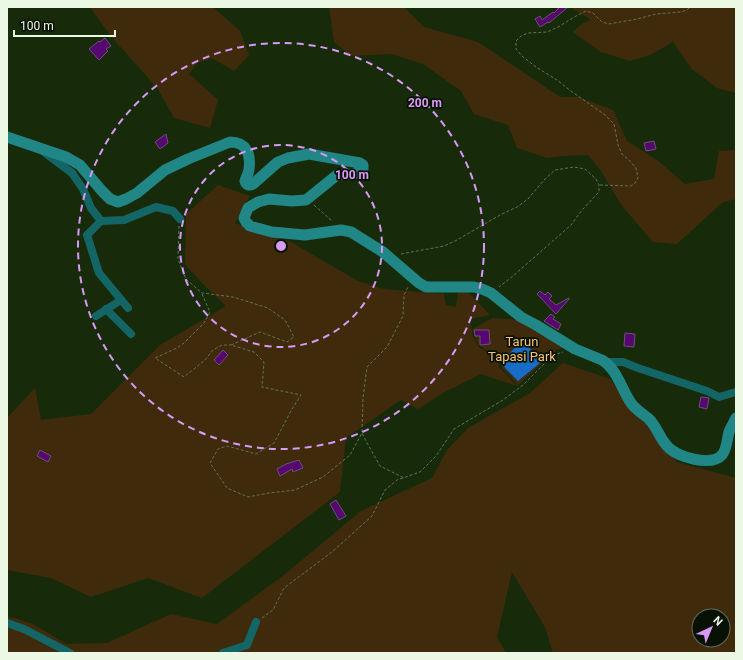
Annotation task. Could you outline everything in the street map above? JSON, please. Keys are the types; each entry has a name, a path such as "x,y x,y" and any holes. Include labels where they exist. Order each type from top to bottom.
{"main road":[{"path":"7,137 66,157 80,165 110,199 118,202 137,193 165,170 230,142 241,144 246,148 249,155 249,170 245,181 249,185 278,162 288,158 309,154 360,163 363,165 363,169 361,171 353,174 337,175 306,200 292,201 269,199 258,202 248,208 244,218 250,226 272,232 305,234 341,230 351,232 383,252 419,283 426,287 474,287 491,293 521,317 575,349 606,362 615,374 634,408 649,420 668,447 674,452 694,460 705,461 721,456 724,451 729,432 736,418"}],"street":[{"path":"38,147 72,173 83,189 91,208 101,221"},
{"path":"128,308 99,273 87,235 101,221 124,220 156,207 173,211 180,219"},
{"path":"96,316 121,300"},
{"path":"106,309 131,334"},
{"path":"606,362 622,362 707,391 719,397 736,392"},
{"path":"223,653 247,645 256,622"},
{"path":"7,623 24,629 70,653"}],"path":[{"path":"599,185 631,186 638,178 636,168 622,154 618,145 614,124 605,115 522,56 516,49 516,41 521,36 528,33 547,32 586,11 593,13 602,22 609,24 656,14 681,12 690,7"},
{"path":"396,255 444,246 517,207 528,199 544,180 555,170 574,167 585,169 596,179 599,185 599,192 582,210 571,225 513,276 491,293"},
{"path":"306,200 318,208 333,222"},
{"path":"180,219 178,259 186,280 202,293 210,312 204,323 181,346 155,358 184,377 205,360 213,350 222,345 231,345 254,352 264,362 262,387 301,395 274,443 256,454 227,446 218,449 210,463 227,488 248,497 295,490 323,477 350,455 362,433 363,398 367,367 388,348 403,316 404,295 413,278"},
{"path":"202,293 233,297 268,308 284,320 294,337 287,342 260,332 231,345"},
{"path":"256,622 273,610 284,588 332,552 372,516 385,490 397,480 420,472 436,456 454,429 508,396 523,385 553,354 575,349"},
{"path":"362,433 380,466 404,478"}],"green space":[{"path":"90,7 213,7 240,31 249,55 234,71 212,58 197,63 189,74 218,100 210,128 174,118 158,89 110,35"},
{"path":"329,7 404,7 424,27 478,42 560,97 578,97 613,110 627,141 657,160 685,184 714,179 719,151 736,150 736,199 723,202 677,244 653,242 622,206 601,171 588,155 547,158 517,148 508,125 474,114 461,91 423,64 392,54 351,56 334,42"},
{"path":"573,7 736,7 736,93 717,88 692,69 673,42 650,55 630,61 601,52 573,32 583,23 591,20 573,9"},
{"path":"218,185 250,196 235,223 291,242 358,281 384,289 444,294 446,305 456,307 458,291 468,292 490,315 470,319 473,337 480,348 499,360 499,367 517,386 481,374 443,393 418,409 401,400 346,438 340,492 202,598 148,578 91,597 51,578 7,570 7,418 35,388 41,420 91,414 160,345 226,306 185,264 186,214"},
{"name":"Tarun Tapasi Park","path":"493,318 521,320 566,346 554,351 518,385 502,368 501,359 483,348 475,336 473,330 474,328"},
{"path":"563,363 610,379 631,408 653,431 677,462 736,478 736,653 553,653 545,627 512,572 497,637 506,653 7,653 7,616 33,624 66,644 107,643 171,614 217,624 284,575 361,511 432,478 447,450 468,428 530,393"}],"water":[{"path":"526,344 539,358 540,363 518,381 505,368 502,360 517,346"}],"building":[{"path":"560,7 568,7 549,23 548,22 540,27 535,19 540,16 542,20 553,12 554,13"},
{"path":"105,38 111,46 106,49 108,51 99,60 89,49"},
{"path":"166,134 168,143 160,149 155,142"},
{"path":"654,141 656,149 646,151 644,143"},
{"path":"540,291 545,295 548,292 552,296 549,299 556,305 569,299 556,314 537,294"},
{"path":"551,314 555,317 553,319 561,324 558,330 544,321"},
{"path":"474,330 489,330 490,344 480,345 480,336 475,336"},
{"path":"625,333 635,334 634,347 624,346"},
{"path":"223,350 228,355 219,365 214,360"},
{"path":"701,397 709,398 707,409 699,407"},
{"path":"40,450 51,456 48,462 37,456"},
{"path":"299,460 303,468 293,472 292,469 280,476 277,469 286,464"},
{"path":"336,500 346,516 339,520 330,504"}]}
